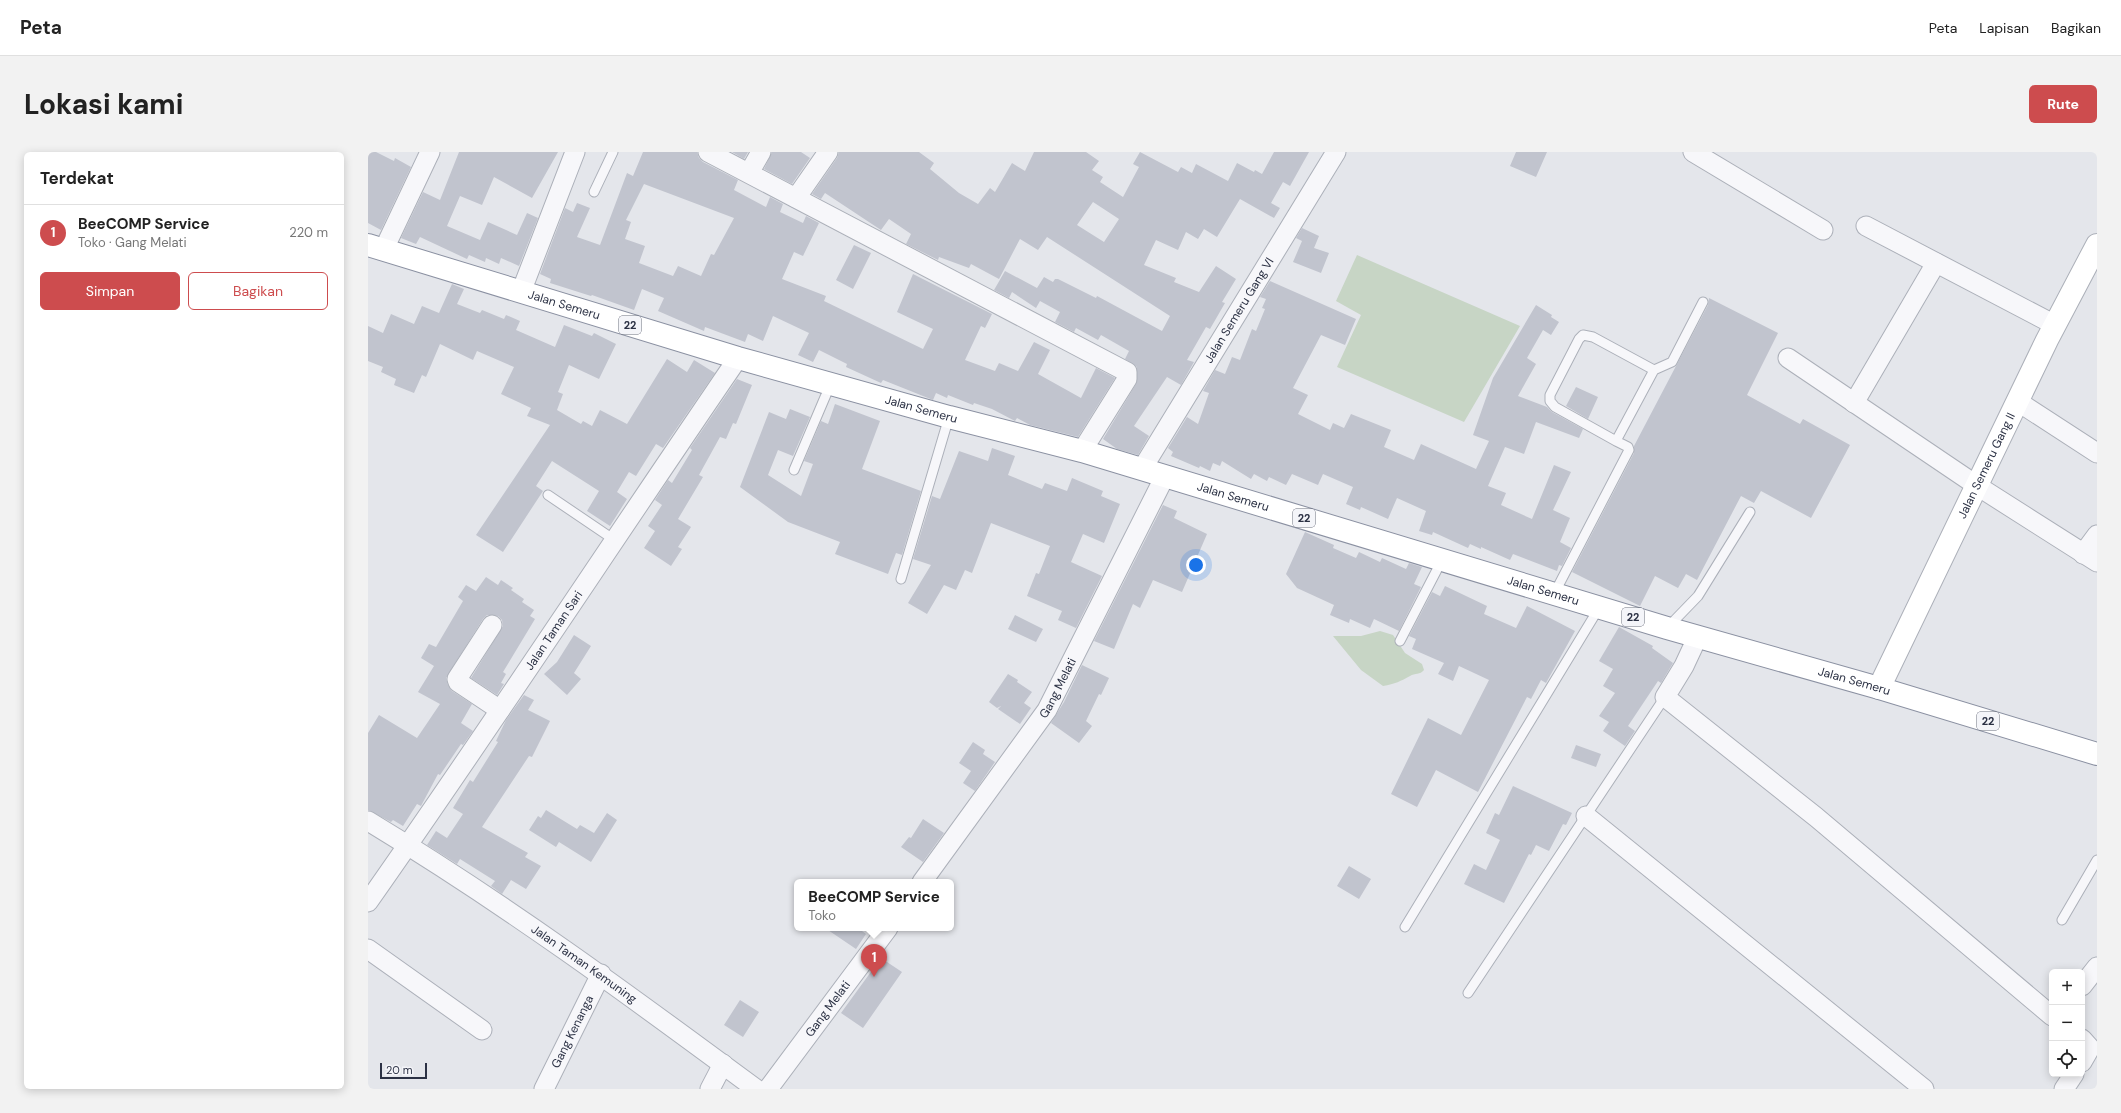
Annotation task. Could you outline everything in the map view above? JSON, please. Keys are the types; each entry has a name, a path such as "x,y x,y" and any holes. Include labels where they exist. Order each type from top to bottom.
{"main road":[{"name":"Jalan Semeru Gang II","path":"1879,688 2017,401 2097,245"},
{"name":"Jalan Semeru","path":"376,247 738,358 950,417 1082,451 1667,628 1879,688 2097,754"}],"street":[{"path":"376,247 430,152"},
{"path":"522,292 575,152"},
{"path":"708,152 1127,372 1127,379 1082,451"},
{"path":"748,173 761,152"},
{"path":"796,198 828,152"},
{"name":"Jalan Semeru Gang VI","path":"1142,469 1336,152"},
{"path":"1693,152 1823,230"},
{"path":"1866,226 2055,325"},
{"path":"1854,403 1936,263"},
{"name":"Jalan Taman Sari","path":"368,902 500,710 613,539 738,358"},
{"path":"1788,358 1976,485 2090,558 2097,535"},
{"path":"2017,401 2097,452"},
{"name":"Gang Melati","path":"924,879 1047,710 1165,476"},
{"path":"492,625 457,679 458,682 500,710"},
{"path":"1698,636 1684,666 1665,697 1816,817 2049,1013"},
{"path":"1586,816 1924,1089"},
{"name":"Jalan Taman Kemuning","path":"368,821 503,906 601,974 756,1089"},
{"name":"Gang Melati","path":"768,1089 886,931"},
{"path":"368,949 482,1030"},
{"path":"2085,982 2097,967"},
{"name":"Gang Kenanga","path":"544,1089 601,974"},
{"path":"2085,1042 2090,1048 2085,1057"},
{"path":"710,1089 723,1064"},
{"path":"2064,1089 2072,1077"}],"lane":[{"path":"594,192 613,152"},
{"path":"1616,441 1654,370 1672,362 1703,302"},
{"path":"1554,594 1629,450 1628,447 1555,406 1550,401 1550,395 1579,339 1583,335 1593,336 1654,370"},
{"path":"794,470 831,383"},
{"path":"901,579 950,417"},
{"path":"548,495 613,539"},
{"path":"1667,628 1698,596 1750,512"},
{"path":"1400,641 1442,560"},
{"path":"1405,927 1599,607"},
{"path":"1468,993 1665,697"},
{"path":"2062,920 2097,860"}],"green space":[{"path":"1357,255 1520,326 1464,422 1337,367 1361,315 1336,301"},
{"path":"1380,631 1393,635 1405,653 1422,664 1424,670 1421,673 1412,675 1398,682 1383,686 1361,670 1333,636 1361,636"}],"building":[{"path":"368,152 376,152 394,161 395,158 411,167 381,230 368,223"},
{"path":"459,152 558,152 532,198 494,177 482,205 460,196 447,226 480,240 488,222 517,235 527,213 538,218 519,266 501,258 499,264 486,258 485,262 469,255 467,259 420,237 416,244 401,238 423,192 440,200"},
{"path":"643,152 697,152 699,158 703,162 738,180 734,190 766,207 770,197 783,204 780,212 803,223 806,216 819,223 803,256 794,252 782,279 826,296 824,301 923,349 933,329 897,312 913,274 992,314 985,328 981,326 965,360 995,371 999,363 1018,371 1034,342 1050,350 1038,374 1081,398 1096,368 1115,378 1078,437 1030,425 1017,418 1015,421 992,409 974,403 973,405 948,395 947,398 936,393 933,400 883,380 881,383 846,367 847,364 819,350 813,362 798,355 809,333 773,316 763,341 748,334 745,342 705,327 704,331 658,311 664,298 642,289 634,310 592,295 591,296 550,283 551,279 540,274 565,208 573,212 577,203 590,208 577,237 600,245 627,173 633,176","holes":["644,184 734,218 714,255 711,254 701,276 678,266 673,276 639,263 645,246 625,239 631,222 626,220"]},
{"path":"732,152 748,152 744,159"},
{"path":"772,152 801,152 810,158 792,184 764,169"},
{"path":"839,152 919,152 934,163 930,169 959,193 978,204 990,188 995,192 1012,163 1025,171 1034,152 1086,152 1099,161 1092,170 1103,177 1100,182 1123,197 1139,167 1133,164 1140,152 1178,172 1181,167 1192,173 1196,164 1228,181 1237,163 1254,172 1255,170 1262,174 1274,152 1309,152 1290,186 1283,182 1271,203 1280,208 1274,218 1240,199 1217,237 1204,229 1198,239 1186,232 1178,250 1156,240 1144,265 1176,278 1174,282 1199,292 1216,266 1236,279 1222,302 1225,303 1210,329 1206,327 1187,360 1194,362 1181,385 1167,377 1134,426 1149,436 1138,455 1117,449 1103,439 1136,384 1137,367 1125,359 1129,351 1101,335 1098,340 1076,328 1074,332 1055,322 1060,312 1040,301 1036,308 1012,292 1009,298 994,290 1005,271 1037,288 1044,277 1053,282 1055,279 1058,279 1096,298 1097,296 1162,331 1170,316 1047,237 1038,250 1020,239 999,279 971,264 969,268 939,257 938,260 906,244 911,234 889,219 881,230 825,193 821,199 812,194 837,158","holes":["1093,202 1119,219 1104,242 1077,225"]},
{"path":"1516,152 1547,152 1536,177 1510,166"},
{"path":"1302,228 1319,236 1314,248 1329,253 1321,273 1293,262 1302,241 1296,238"},
{"path":"854,245 871,253 853,289 836,280"},
{"path":"1270,281 1356,319 1345,345 1321,335 1293,388 1308,395 1298,414 1330,430 1333,423 1344,428 1351,414 1391,430 1384,447 1414,460 1421,444 1476,469 1489,441 1473,435 1493,378 1536,305 1552,315 1551,317 1559,322 1551,335 1543,330 1527,358 1536,364 1518,396 1547,407 1552,412 1583,429 1579,438 1536,422 1524,454 1505,447 1488,486 1506,493 1501,505 1532,519 1554,465 1571,472 1553,510 1570,518 1560,542 1571,548 1562,566 1559,565 1557,571 1513,554 1510,560 1481,547 1481,549 1470,544 1468,548 1433,532 1432,535 1419,531 1426,511 1397,498 1388,519 1361,507 1360,510 1346,504 1353,487 1323,474 1318,485 1292,474 1286,485 1269,477 1267,481 1254,474 1251,479 1222,461 1220,466 1213,463 1210,471 1171,456 1173,452 1168,448 1187,417 1198,424 1209,393 1203,391 1215,370 1225,374 1232,357 1240,360 1252,329 1256,331 1265,309 1262,308 1266,299 1260,297"},
{"path":"452,284 464,289 457,304 480,313 482,310 504,319 506,315 520,321 516,330 555,347 564,325 592,336 594,333 616,344 599,379 569,365 558,392 563,394 557,410 581,424 583,421 592,426 600,410 627,424 667,359 687,372 694,360 715,373 663,448 656,444 636,476 629,472 617,492 627,499 610,526 587,511 599,491 552,461 536,486 543,491 503,552 476,535 550,425 527,416 531,408 501,394 514,367 477,351 473,360 440,344 426,377 422,375 414,393 394,385 396,379 381,372 383,367 368,361 368,326 383,333 391,314 414,324 422,306 439,313"},
{"path":"1709,298 1778,333 1747,395 1800,424 1803,419 1850,445 1811,518 1761,491 1754,503 1741,496 1697,580 1686,574 1678,588 1655,576 1640,606 1572,572 1634,453 1634,446 1708,305"},
{"path":"737,379 752,385 736,424 733,423 726,439 720,437 699,475 703,477 678,519 691,527 678,547 682,549 671,566 644,548 655,531 648,526 662,505 655,500 668,480 672,483 692,450 690,448"},
{"path":"1576,387 1598,397 1588,419 1566,406"},
{"path":"835,404 880,421 862,469 921,491 902,555 896,553 888,574 835,554 840,542 788,522 740,487 769,412 786,419 790,409 810,417 793,456 778,450 768,475 801,496 813,464 804,461 821,421 828,424"},
{"path":"992,448 1015,456 1008,475 1042,489 1045,483 1067,491 1072,478 1103,491 1101,496 1120,504 1104,543 1083,534 1071,562 1102,576 1076,628 1058,620 1062,611 1027,596 1036,573 1039,574 1050,546 991,523 972,573 965,570 956,590 944,585 927,614 908,603 931,565 913,559 932,496 940,499 959,451 988,461"},
{"path":"1163,505 1177,511 1174,518 1207,534 1182,592 1153,580 1140,608 1133,604 1114,649 1094,641"},
{"path":"1305,532 1334,545 1333,548 1356,558 1359,552 1380,562 1382,558 1406,569 1409,563 1422,567 1414,584 1421,587 1399,631 1374,619 1370,628 1350,619 1349,623 1330,615 1334,605 1297,588 1286,574"},
{"path":"486,577 498,585 501,580 513,588 511,590 524,599 522,602 534,610 530,616 535,619 503,672 506,674 501,683 504,684 497,695 471,678 503,626 502,620 498,616 487,615 483,619 446,678 452,691 472,704 461,723 473,731 463,745 461,744 440,775 438,774 421,806 417,804 403,826 393,820 391,822 368,810 368,733 379,715 417,738 440,704 418,692 434,666 421,658 429,644 436,647 463,601 458,597 466,585 476,591"},
{"path":"1445,586 1487,606 1484,614 1516,628 1527,606 1575,631 1546,683 1541,680 1531,699 1527,697 1478,792 1436,770 1417,807 1391,794 1428,718 1461,735 1489,680 1459,666 1453,681 1438,674 1444,663 1412,649 1416,639 1409,636 1432,592 1440,596"},
{"path":"1015,615 1043,629 1036,642 1008,629"},
{"path":"1619,627 1653,646 1652,648 1673,663 1661,683 1658,681 1628,726 1635,731 1625,746 1603,731 1609,722 1599,716 1615,693 1603,686 1613,669 1599,661"},
{"path":"574,635 591,646 574,673 581,679 567,695 544,674 557,662"},
{"path":"1082,665 1109,678 1101,695 1099,694 1086,721 1092,726 1079,743 1051,723 1064,702"},
{"path":"1008,674 1032,692 1024,703 1031,708 1020,724 998,709 1001,706 997,708 989,702"},
{"path":"524,695 534,700 528,710 550,721 532,757 529,756 482,827 528,853 525,857 541,866 526,889 511,880 502,894 491,886 495,881 460,859 457,864 427,845 436,831 447,838 463,814 453,808 470,780 473,782 498,742 496,741 506,720"},
{"path":"973,742 985,750 983,754 995,762 975,791 963,783 971,771 959,763"},
{"path":"1576,745 1601,754 1596,767 1571,758"},
{"path":"1513,786 1572,813 1566,825 1563,824 1549,851 1536,845 1531,855 1529,854 1504,903 1464,884 1474,864 1486,870 1500,840 1486,833 1495,813 1499,815"},
{"path":"546,810 577,829 580,825 594,833 607,813 617,820 591,862 559,842 556,847 529,830 538,816 541,818"},
{"path":"923,819 944,833 923,862 901,847 909,837 911,838"},
{"path":"1349,866 1371,879 1359,899 1337,886"},
{"path":"829,931 862,931 866,934 856,949"},
{"path":"881,958 902,972 863,1028 841,1013"},
{"path":"740,1000 759,1012 743,1037 724,1025"}],"place":[{"name":"BeeCOMP Service","path":"874,977"}]}
